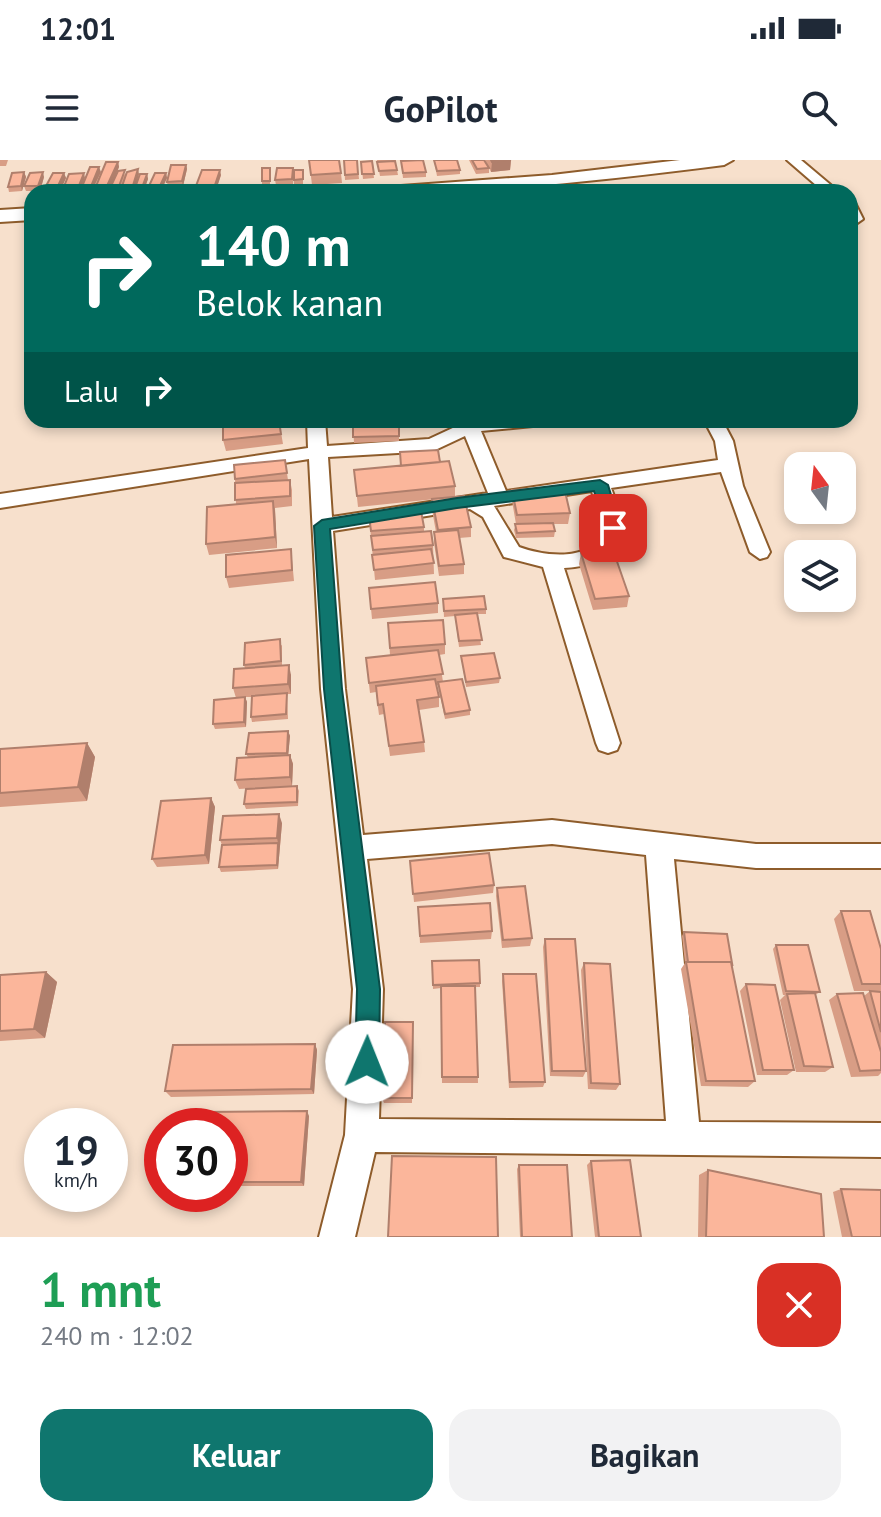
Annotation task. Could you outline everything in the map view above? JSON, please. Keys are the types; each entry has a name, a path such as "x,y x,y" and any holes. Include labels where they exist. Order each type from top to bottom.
{"main road":[{"path":"511,184 724,160"},
{"path":"0,216 24,214"}],"street":[{"path":"793,160 822,184"},
{"path":"316,428 333,689 368,989 362,1135 337,1237"},
{"path":"0,501 318,452 433,445 466,428"},
{"path":"471,428 499,497"},
{"path":"717,428 760,552"},
{"path":"322,526 728,465"},
{"path":"473,502 488,509 511,552 538,562 552,563 596,552 612,537 613,528 600,485"},
{"path":"552,563 608,743"},
{"path":"351,848 552,832 756,856 881,856"},
{"path":"659,844 684,1137"},
{"path":"362,1135 881,1140"}],"building":[{"path":"309,160 339,160 341,173 311,175"},
{"path":"344,160 357,160 358,174 345,175"},
{"path":"423,160 426,172 403,173 401,161"},
{"path":"434,160 457,160 460,170 437,171"},
{"path":"472,160 484,160 489,168 477,169"},
{"path":"372,161 374,174 362,174 361,162"},
{"path":"395,161 397,170 379,171 377,162"},
{"path":"106,162 118,162 108,184 97,184"},
{"path":"171,165 186,165 182,181 167,182"},
{"path":"90,167 99,167 92,184 83,184"},
{"path":"262,168 270,168 270,181 262,181"},
{"path":"277,168 293,168 292,179 275,180"},
{"path":"138,169 133,184 123,184 127,172"},
{"path":"125,170 120,184 112,184 118,171"},
{"path":"202,170 220,170 215,184 197,184"},
{"path":"294,170 303,170 303,179 294,180"},
{"path":"24,172 21,186 8,187 12,173"},
{"path":"43,172 39,184 25,184 30,173"},
{"path":"53,173 64,173 59,184 47,184"},
{"path":"84,173 80,184 65,184 69,174"},
{"path":"155,173 166,173 161,184 150,184"},
{"path":"140,174 147,174 143,184 136,184"},
{"path":"223,428 280,428 281,434 223,440"},
{"path":"353,428 399,428 399,436 353,437"},
{"path":"438,450 440,462 401,466 400,452"},
{"path":"285,460 287,473 235,479 234,465"},
{"path":"449,461 455,486 357,496 354,470"},
{"path":"290,480 290,496 235,500 235,483"},
{"path":"564,487 570,513 517,515 512,490"},
{"path":"464,496 471,527 438,530 432,499"},
{"path":"273,501 275,537 206,544 207,507"},
{"path":"421,511 424,527 371,531 369,516"},
{"path":"553,523 555,531 517,533 515,524"},
{"path":"458,530 464,564 439,566 434,532"},
{"path":"431,531 433,545 373,550 371,536"},
{"path":"291,549 292,570 226,577 226,555"},
{"path":"431,549 434,563 374,570 372,555"},
{"path":"613,550 629,596 595,599 581,553"},
{"path":"435,582 438,603 371,609 369,588"},
{"path":"484,596 486,609 444,611 443,599"},
{"path":"477,613 482,640 459,641 455,615"},
{"path":"443,620 445,644 390,648 388,623"},
{"path":"280,639 281,661 244,665 245,643"},
{"path":"438,650 443,674 369,683 366,658"},
{"path":"494,653 500,678 466,682 461,656"},
{"path":"289,665 288,684 233,688 234,669"},
{"path":"435,679 439,697 417,700 424,742 389,746 383,704 378,705 376,686"},
{"path":"462,679 470,710 445,714 438,682"},
{"path":"287,693 286,714 251,717 252,696"},
{"path":"245,697 244,722 213,724 214,700"},
{"path":"288,731 287,753 246,754 249,733"},
{"path":"87,743 78,787 0,793 0,749"},
{"path":"290,755 290,777 235,780 237,758"},
{"path":"297,786 297,802 244,804 246,789"},
{"path":"211,798 205,855 152,859 161,801"},
{"path":"279,814 277,838 220,840 223,816"},
{"path":"278,843 277,865 219,867 222,845"},
{"path":"489,853 494,885 413,894 410,861"},
{"path":"525,886 532,938 503,940 497,888"},
{"path":"490,903 492,931 420,936 418,907"},
{"path":"841,911 870,911 881,949 881,984 862,984"},
{"path":"684,932 727,934 732,963 688,962"},
{"path":"545,939 575,939 586,1071 552,1071"},
{"path":"776,945 808,945 820,992 786,991"},
{"path":"479,960 480,983 433,985 432,961"},
{"path":"686,962 731,962 755,1081 706,1081"},
{"path":"584,963 610,964 620,1084 591,1083"},
{"path":"46,972 34,1029 0,1031 0,975"},
{"path":"503,974 536,974 545,1082 510,1082"},
{"path":"746,984 775,985 794,1070 763,1070"},
{"path":"441,986 475,986 478,1077 442,1077"},
{"path":"870,991 881,992 881,1032"},
{"path":"815,993 833,1067 804,1066 787,994"},
{"path":"863,993 881,1052 881,1070 860,1071 837,994"},
{"path":"385,1022 413,1022 412,1098 382,1098"},
{"path":"315,1044 311,1089 165,1091 173,1045"},
{"path":"307,1111 301,1182 248,1182 248,1112"},
{"path":"392,1156 496,1157 498,1237 388,1237"},
{"path":"630,1160 641,1237 599,1237 591,1161"},
{"path":"519,1165 567,1165 572,1237 522,1237"},
{"path":"708,1170 821,1194 824,1237 706,1237"},
{"path":"841,1189 881,1190 881,1237 852,1237"}],"route":[{"path":"367,1062 368,989 333,689 322,526 395,516 457,503 600,485 613,528"}]}
